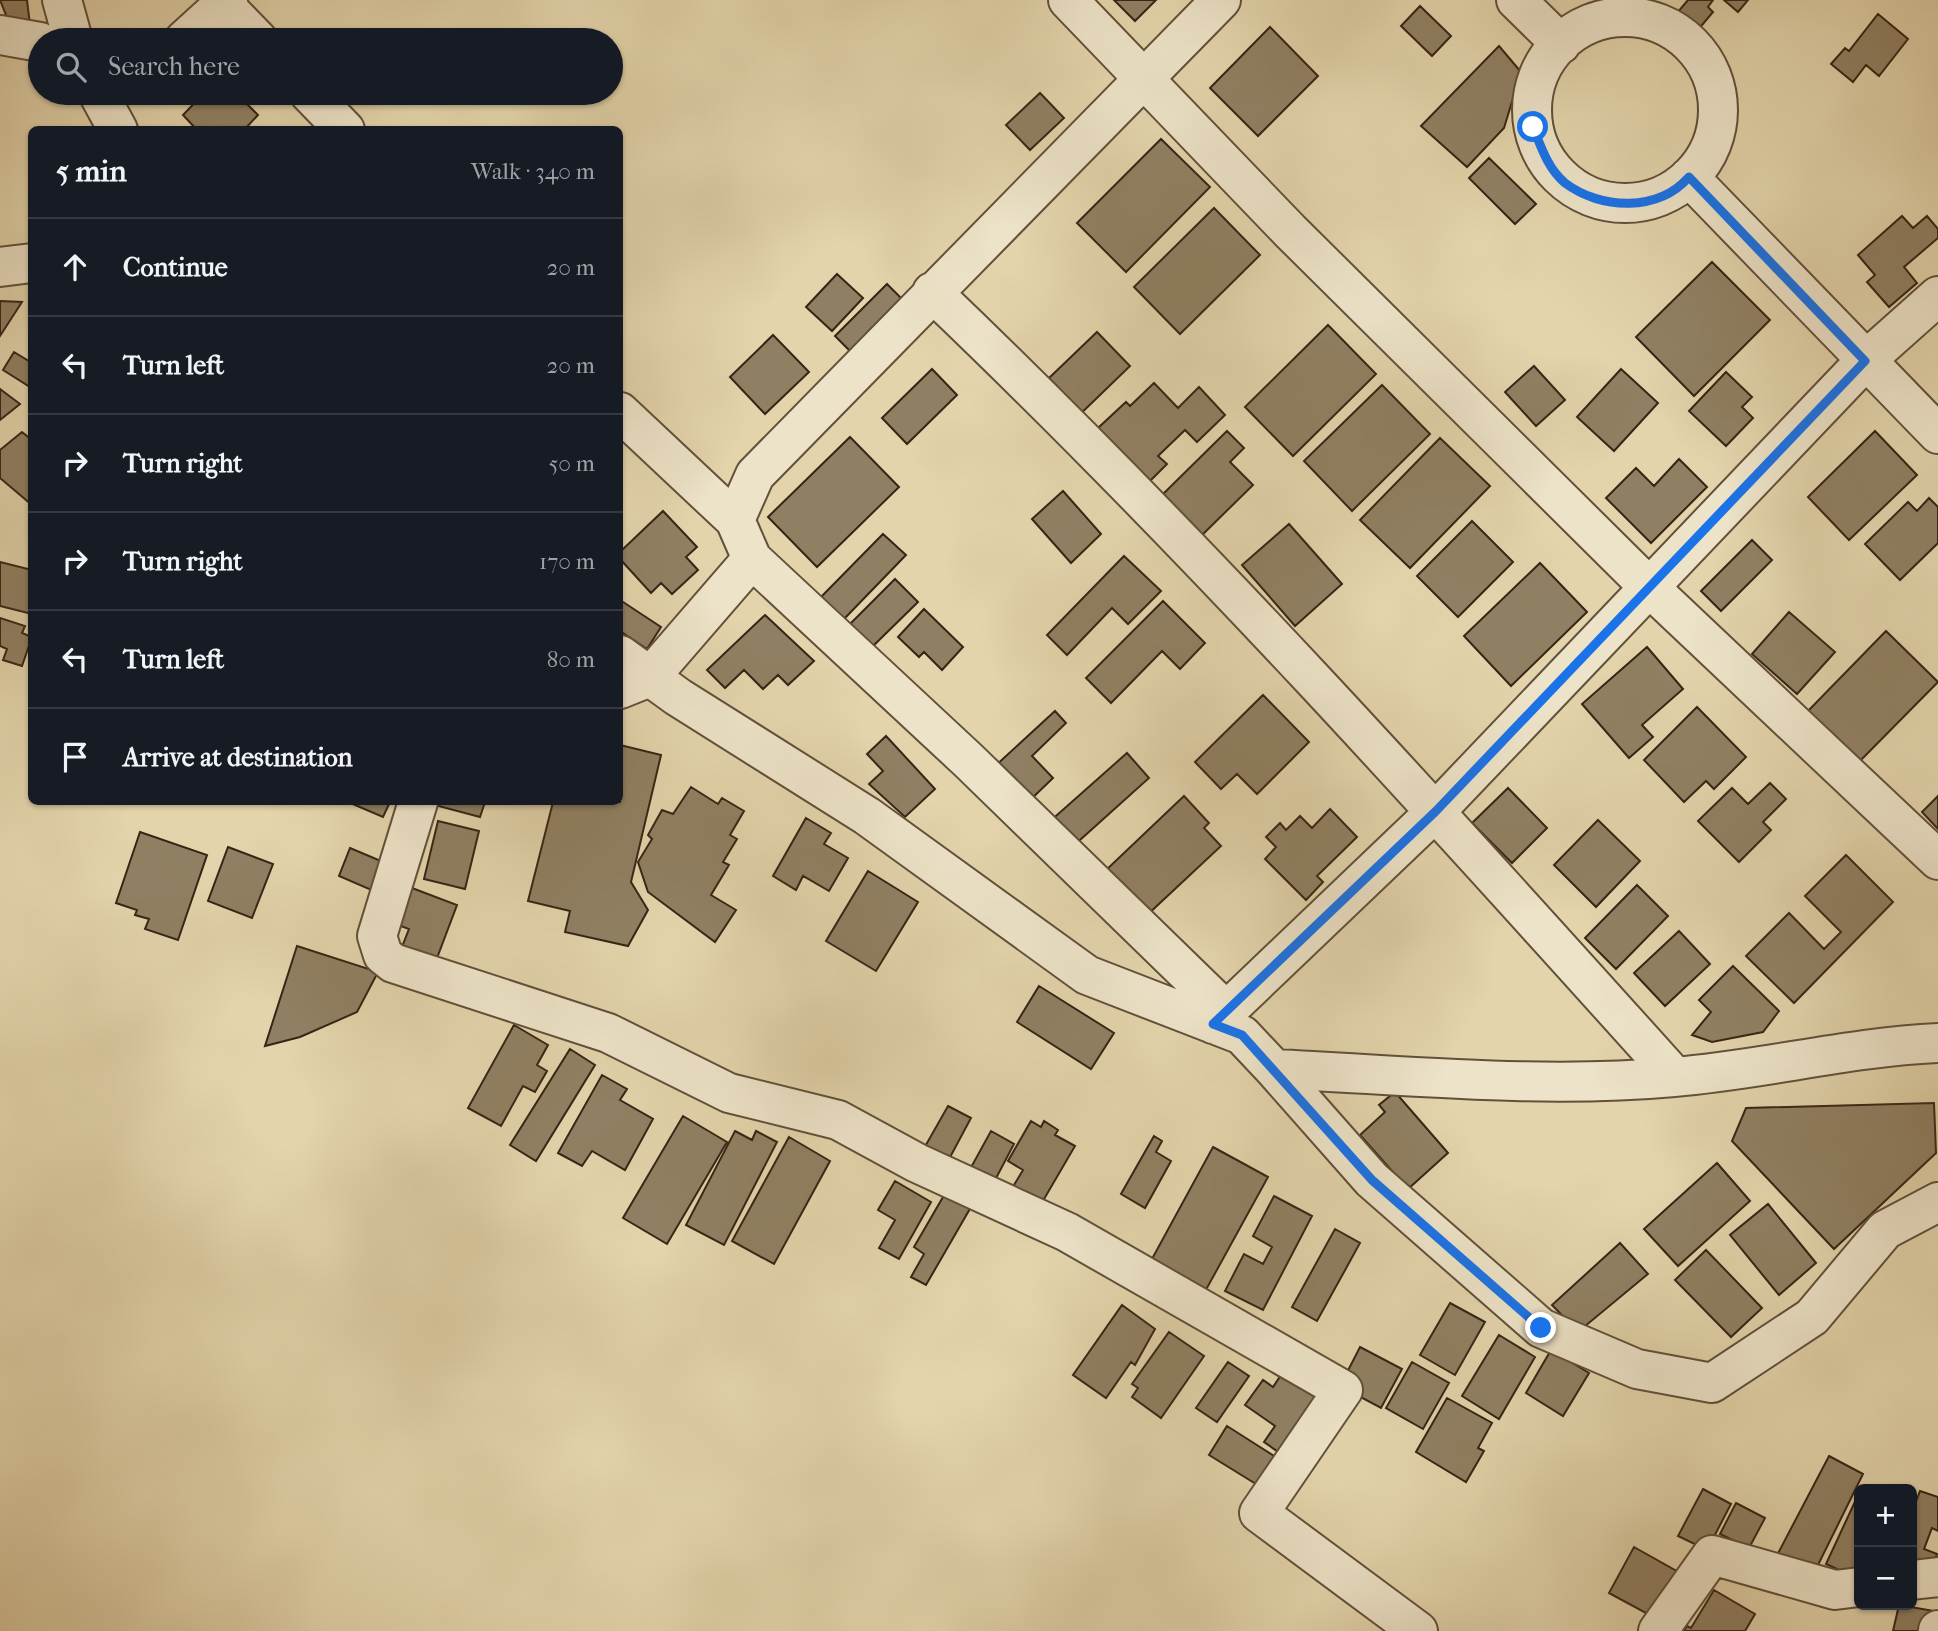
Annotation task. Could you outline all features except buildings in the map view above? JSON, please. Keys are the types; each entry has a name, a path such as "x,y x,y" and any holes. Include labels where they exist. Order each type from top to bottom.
{"street":[{"path":"62,0 70,28"},
{"path":"1068,0 1290,231 1650,588 1938,860"},
{"path":"735,520 755,475 1142,78 1222,0"},
{"path":"1516,0 1561,44"},
{"path":"197,28 225,2 248,28"},
{"path":"1623,18 1643,19 1672,29 1695,47 1711,72 1718,101 1716,133 1704,162 1689,177 1682,185 1654,200 1622,204 1591,198 1564,182 1544,157 1533,127 1533,96 1543,67 1561,44 1585,26 1623,18"},
{"path":"0,36 3,33 28,39"},
{"path":"321,105 341,126"},
{"path":"1689,177 1938,434"},
{"path":"0,267 28,264"},
{"path":"932,292 1068,422 1436,811 1675,1077"},
{"path":"1219,1017 1436,811 1865,361 1938,296"},
{"path":"623,415 735,520 752,559 969,761 1219,1017 1242,1035 1275,1069 1372,1180 1541,1328 1637,1369 1712,1383 1812,1317 1885,1230 1938,1202"},
{"path":"635,683 752,559"},
{"path":"623,661 635,683 867,816 1087,975 1219,1017"},
{"path":"417,805 377,936 383,956 393,963 608,1033 729,1093 838,1120 917,1163 1067,1231 1343,1390 1259,1514 1418,1631"},
{"path":"1275,1069 1559,1083 1675,1077 1899,1045 1938,1043"},
{"path":"1658,1631 1712,1555 1835,1590 1854,1588"},
{"path":"1917,1579 1938,1577"}],"route":[{"path":"1533,127 1544,157 1564,182 1591,198 1622,204 1654,200 1682,185 1689,177 1865,361 1436,811 1213,1024 1242,1035 1372,1180 1541,1328"}]}
